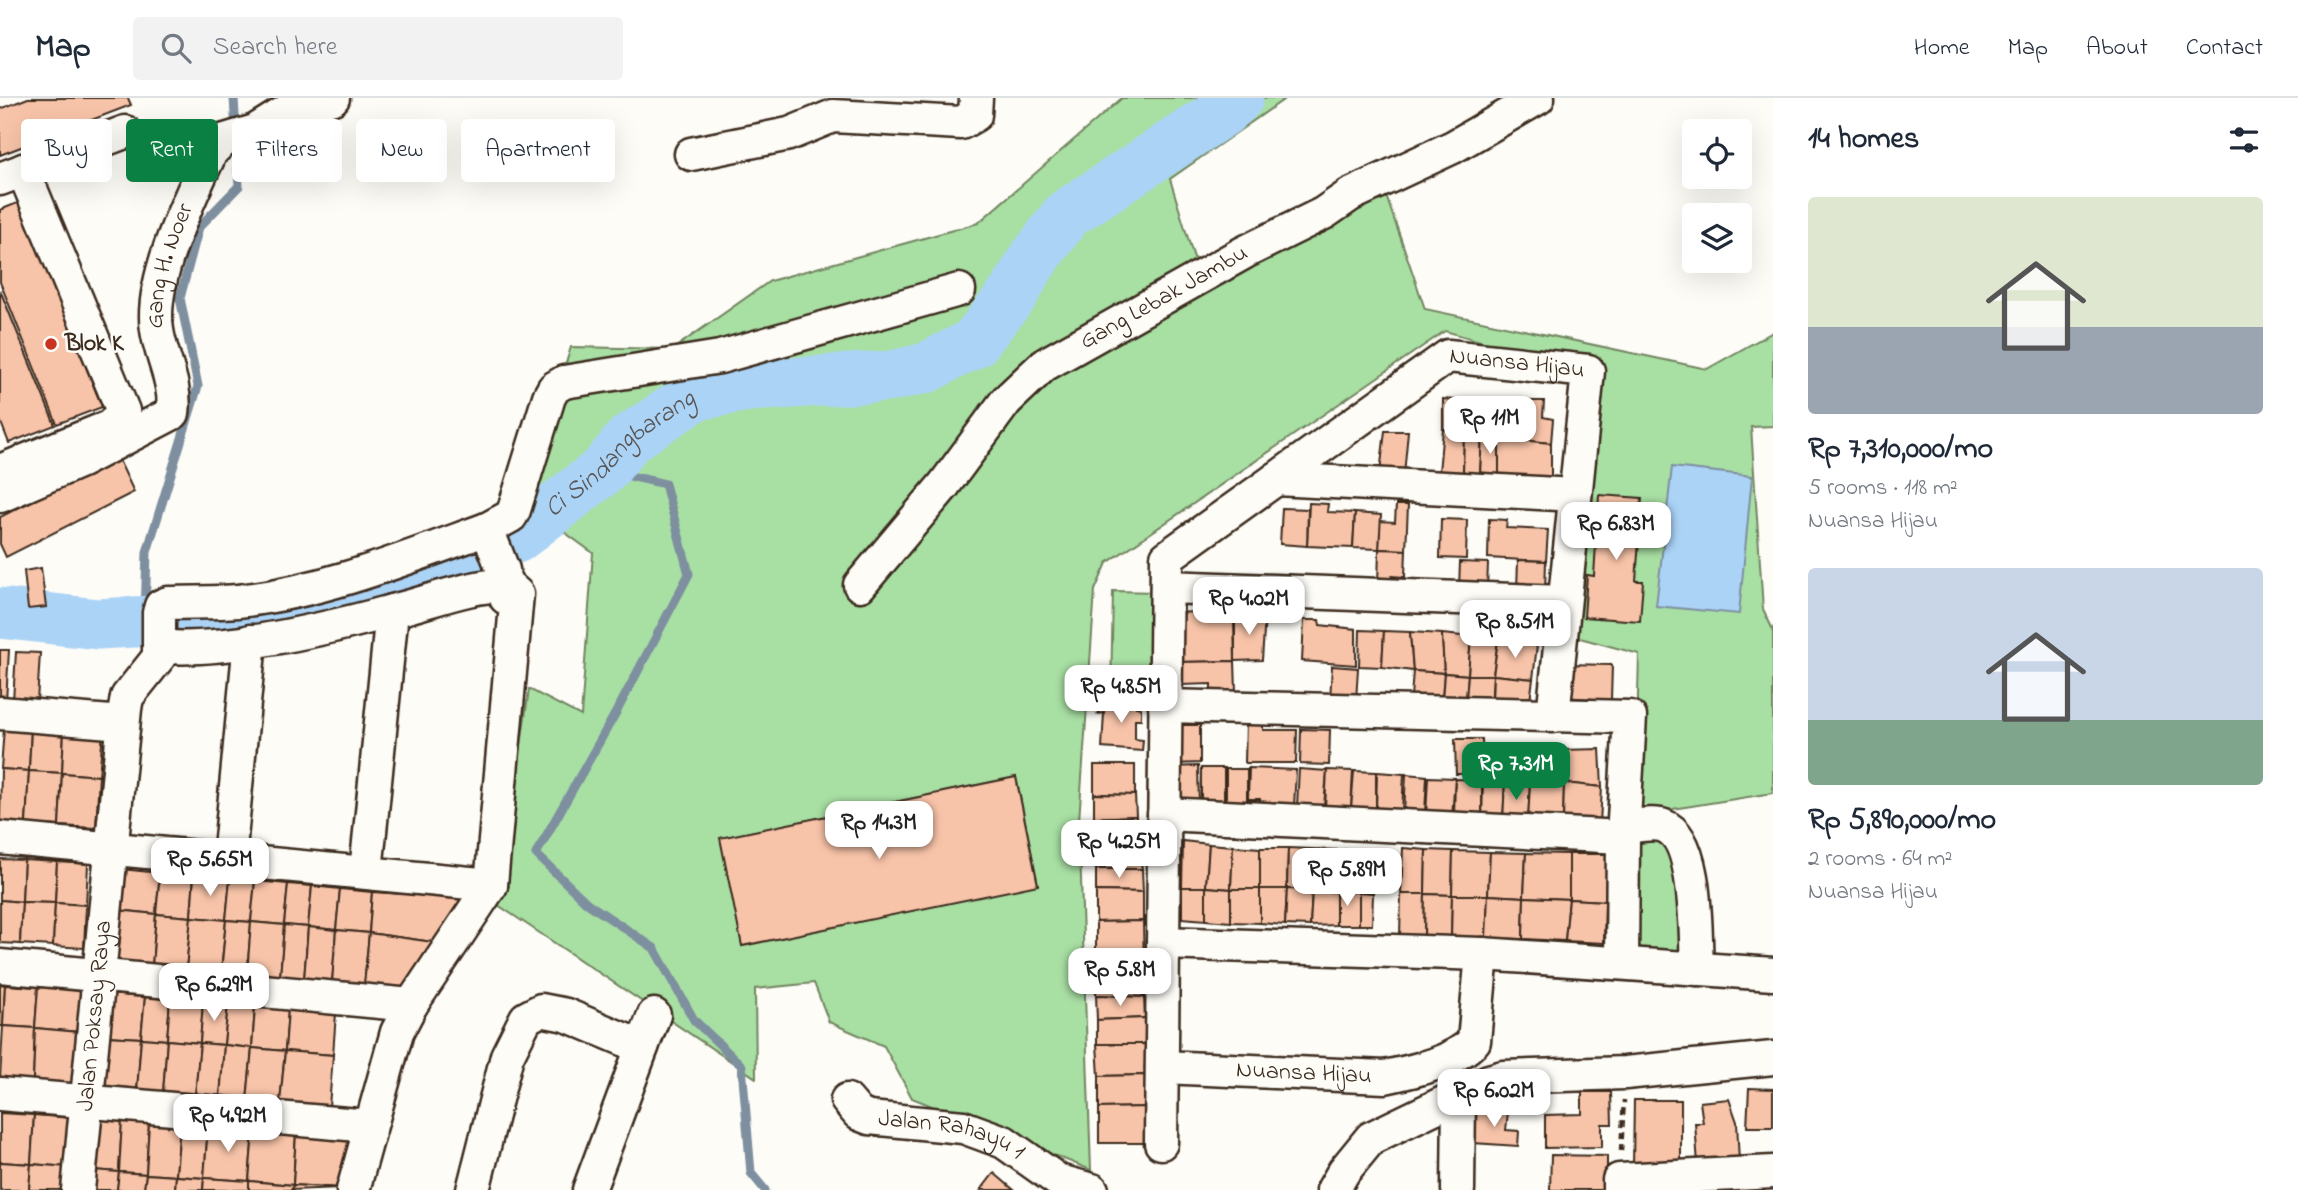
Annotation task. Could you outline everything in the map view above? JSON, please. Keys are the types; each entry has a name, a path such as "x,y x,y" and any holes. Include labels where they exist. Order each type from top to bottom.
{"street":[{"name":"Gang H. Noer","path":"0,496 80,461 173,413 176,395 157,330 156,309 161,284 189,203 211,152 222,141 255,131 287,111 333,98"},
{"path":"691,154 789,134 834,116 961,123 975,115 976,98"},
{"name":"Gang Lebak Jambu","path":"860,585 944,485 1019,385 1044,365 1245,253 1324,213 1350,195 1453,147 1538,98"},
{"path":"0,471 111,426 123,411 12,174 124,132"},
{"path":"508,580 507,585 480,587 392,611 250,641 163,651 159,613 161,607 167,603 239,600 316,585 398,562 488,531 511,516 549,397 554,388 564,382 720,357 959,290"},
{"name":"Nuansa Hijau","path":"1161,1143 1167,557 1448,356 1588,371 1553,716"},
{"path":"1276,479 1575,495"},
{"path":"353,1190 397,1032 411,1004 491,886 517,601 488,531"},
{"path":"1167,587 1564,602"},
{"path":"366,872 392,611"},
{"path":"229,859 250,641"},
{"name":"Jalan Poksay Raya","path":"78,1190 97,975 127,697 163,651"},
{"path":"1165,706 1630,717 1622,963"},
{"path":"0,713 123,723"},
{"path":"1164,814 1625,832 1662,825 1676,834 1682,844 1691,874 1697,969"},
{"path":"0,838 491,886"},
{"path":"1163,943 1482,954 1773,974"},
{"name":"Nuansa Hijau","path":"1162,1067 1385,1077 1412,1072 1465,1051 1474,1041 1482,954"},
{"path":"0,966 411,1004"},
{"path":"473,1190 507,1056 526,1018 541,1010 566,1015 642,1046"},
{"path":"589,1190 654,1015"},
{"path":"1334,1190 1344,1171 1371,1138 1459,1095 1503,1077 1625,1073 1773,1058"},
{"path":"0,1094 370,1126"},
{"path":"1458,1190 1459,1095"},
{"name":"Jalan Rahayu 1","path":"847,1100 859,1114 869,1118 963,1127 1004,1142 1059,1181 1092,1190"},
{"path":"1619,1185 1773,1172"}],"path":[{"path":"1619,1185 1625,1073"}],"green space":[{"path":"1122,98 1286,98 1170,179 1198,271 1382,184 1425,309 1707,369 1773,332 1773,426 1751,427 1763,609 1773,630 1773,793 1635,815 1639,654 1565,634 1595,373 1445,331 1107,563 1095,590 1079,821 1091,1170 912,1098 884,1046 829,1022 814,983 755,989 756,1078 498,905 529,689 581,716 593,553 523,502 571,347 673,349 770,281 978,223","holes":["1016,777 1038,884 743,946 721,838"]},
{"path":"1113,591 1156,592 1153,695 1111,694"},
{"path":"1663,839 1675,864 1678,880 1681,957 1632,957 1632,840"}],"water":[{"path":"1672,467 1752,476 1739,614 1656,606"}],"building":[{"path":"28,98 128,98 131,105 94,119 21,119 21,147 0,155 0,109"},
{"name":"Blok K","path":"20,202 102,407 57,424 0,282 0,210"},
{"name":"Blok K","path":"0,290 55,425 9,443 0,420"},
{"path":"1443,399 1467,401 1464,434 1443,429"},
{"path":"1467,401 1486,403 1482,435 1464,434"},
{"path":"1504,401 1499,438 1482,435 1486,403"},
{"path":"1504,401 1544,401 1543,417 1553,419 1551,443 1499,438"},
{"path":"1443,429 1464,434 1463,474 1439,472"},
{"path":"1385,431 1408,431 1404,475 1380,473"},
{"path":"1464,434 1482,435 1480,474 1463,474"},
{"path":"1482,435 1499,438 1499,474 1480,474"},
{"path":"1499,438 1551,443 1551,483 1499,474"},
{"path":"118,458 134,492 6,557 0,544 0,517"},
{"path":"1599,495 1642,498 1636,581 1643,581 1640,621 1584,617 1587,575 1594,576"},
{"path":"1309,503 1328,504 1327,512 1355,513 1353,548 1307,546"},
{"path":"1396,505 1408,505 1406,550 1379,549 1380,521 1395,522"},
{"path":"1282,508 1308,509 1307,546 1280,544"},
{"path":"1355,513 1381,515 1379,549 1353,548"},
{"path":"1441,519 1467,520 1466,559 1440,558"},
{"path":"1489,519 1507,520 1506,528 1548,530 1546,561 1488,558"},
{"path":"1379,549 1406,550 1405,577 1392,576 1391,585 1378,585"},
{"path":"1518,560 1546,561 1545,592 1517,590"},
{"path":"1460,562 1488,563 1487,589 1459,588"},
{"path":"41,568 46,607 28,609 24,571"},
{"path":"1216,611 1216,622 1234,622 1235,661 1178,662 1176,613"},
{"path":"1235,614 1265,616 1262,660 1235,661"},
{"path":"1304,620 1319,620 1320,625 1356,629 1356,665 1302,661"},
{"path":"1360,630 1384,631 1382,667 1359,666"},
{"path":"1384,631 1410,632 1413,671 1382,667"},
{"path":"1410,632 1442,634 1444,673 1413,671"},
{"path":"1442,634 1471,637 1468,675 1444,673"},
{"path":"1471,637 1498,640 1493,675 1468,675"},
{"path":"1498,640 1537,645 1533,679 1493,675"},
{"path":"0,650 9,650 6,701 0,701"},
{"path":"16,652 40,653 37,702 13,701"},
{"path":"1235,661 1236,692 1211,693 1211,684 1181,685 1178,662"},
{"path":"1564,664 1612,665 1611,700 1562,697"},
{"path":"1332,666 1358,668 1356,701 1330,700"},
{"path":"1413,671 1444,673 1442,700 1411,697"},
{"path":"1444,673 1468,675 1466,699 1442,700"},
{"path":"1468,675 1493,675 1491,709 1466,699"},
{"path":"1493,675 1533,679 1529,708 1492,702"},
{"path":"1107,699 1137,699 1136,707 1141,708 1141,719 1135,719 1135,739 1143,740 1142,751 1102,748 1104,713 1098,714"},
{"path":"1246,721 1263,721 1263,730 1297,730 1296,763 1245,763"},
{"path":"1171,725 1200,725 1200,763 1171,764"},
{"path":"4,728 31,729 29,771 1,769"},
{"path":"31,729 64,731 62,773 29,771"},
{"path":"1301,729 1330,730 1329,765 1300,764"},
{"path":"64,731 103,733 99,776 62,773"},
{"path":"1455,739 1482,739 1483,774 1456,774"},
{"path":"1600,749 1602,787 1564,783 1562,750"},
{"path":"1094,765 1135,765 1135,795 1094,794"},
{"path":"1198,766 1199,807 1174,808 1173,767"},
{"path":"1201,768 1224,768 1224,808 1201,809"},
{"path":"1249,768 1296,770 1294,806 1260,814 1260,799 1248,799"},
{"path":"1,769 29,771 26,824 0,822"},
{"path":"1226,769 1247,769 1247,808 1226,808"},
{"path":"1299,769 1327,771 1324,807 1297,806"},
{"path":"1327,770 1353,771 1351,809 1325,808"},
{"path":"29,771 62,773 59,826 26,824"},
{"path":"1354,771 1376,772 1376,811 1351,809"},
{"path":"1377,772 1404,774 1402,812 1376,811"},
{"path":"62,773 99,776 96,828 59,826"},
{"path":"1406,774 1427,776 1425,813 1404,813"},
{"path":"1016,777 1038,885 742,946 720,838"},
{"path":"1428,777 1455,778 1452,817 1426,816"},
{"path":"1455,779 1482,780 1482,821 1454,818"},
{"path":"1483,780 1505,781 1503,821 1482,821"},
{"path":"1505,781 1530,782 1528,822 1503,821"},
{"path":"1530,782 1564,783 1563,822 1528,822"},
{"path":"1564,783 1602,787 1600,824 1563,822"},
{"path":"1094,794 1135,795 1136,816 1094,818"},
{"path":"1136,816 1138,841 1095,843 1094,818"},
{"path":"1138,841 1142,869 1096,869 1095,843"},
{"path":"1183,841 1209,844 1206,887 1182,887"},
{"path":"1209,844 1233,846 1231,889 1206,887"},
{"path":"1233,846 1260,848 1260,889 1231,889"},
{"path":"1260,848 1288,848 1287,889 1260,889"},
{"path":"1288,848 1311,849 1312,890 1287,889"},
{"path":"1403,848 1426,850 1425,894 1401,894"},
{"path":"1311,849 1338,850 1336,892 1312,890"},
{"path":"1359,849 1372,849 1373,893 1359,892"},
{"path":"1359,849 1359,892 1336,892 1338,850"},
{"path":"1426,850 1453,851 1452,895 1425,894"},
{"path":"1453,851 1490,852 1488,895 1452,895"},
{"path":"1490,852 1526,853 1524,897 1488,895"},
{"path":"1526,853 1569,854 1569,899 1524,897"},
{"path":"1569,854 1607,854 1605,901 1569,899"},
{"path":"0,859 24,860 22,902 0,900"},
{"path":"24,860 57,862 55,903 22,902"},
{"path":"57,862 88,864 86,905 55,903"},
{"path":"121,869 160,873 156,914 117,910"},
{"path":"1096,869 1142,869 1143,892 1096,891"},
{"path":"160,873 194,876 191,917 156,914"},
{"path":"194,876 230,879 226,920 191,917"},
{"path":"230,879 255,881 251,922 226,920"},
{"path":"255,881 288,884 284,925 251,922"},
{"path":"288,884 312,886 308,927 284,925"},
{"path":"312,886 340,889 336,930 308,927"},
{"path":"1182,887 1206,887 1206,920 1182,918"},
{"path":"1206,887 1231,889 1231,922 1206,920"},
{"path":"340,889 372,892 369,933 336,930"},
{"path":"1231,889 1260,889 1260,923 1231,922"},
{"path":"1260,889 1287,889 1285,925 1260,923"},
{"path":"1287,889 1312,890 1310,926 1285,925"},
{"path":"1312,890 1336,892 1336,925 1310,926"},
{"path":"1096,891 1143,892 1143,921 1096,922"},
{"path":"372,892 468,898 440,943 369,933"},
{"path":"1336,892 1359,892 1359,925 1336,925"},
{"path":"1359,892 1373,893 1372,925 1359,925"},
{"path":"1401,894 1425,894 1424,937 1400,937"},
{"path":"1425,894 1452,895 1451,938 1424,937"},
{"path":"1452,895 1488,895 1486,938 1451,938"},
{"path":"1488,895 1524,897 1523,939 1486,938"},
{"path":"1524,897 1569,899 1565,941 1523,939"},
{"path":"1569,899 1605,901 1604,943 1565,941"},
{"path":"0,900 22,902 20,944 0,943"},
{"path":"22,902 55,903 53,946 20,944"},
{"path":"55,903 86,905 84,948 53,946"},
{"path":"117,910 156,914 152,967 112,963"},
{"path":"156,914 191,917 186,970 152,967"},
{"path":"191,917 226,920 221,973 186,970"},
{"path":"226,920 251,922 247,975 221,973"},
{"path":"1143,921 1144,967 1096,967 1096,922"},
{"path":"251,922 284,925 280,978 247,975"},
{"path":"284,925 308,927 304,980 280,978"},
{"path":"308,927 336,930 332,983 304,980"},
{"path":"336,930 369,933 364,986 332,983"},
{"path":"369,933 440,943 413,990 364,986"},
{"path":"1096,967 1144,968 1144,997 1096,995"},
{"path":"0,984 5,985 3,1026 0,1026"},
{"path":"5,985 38,987 35,1028 3,1026"},
{"path":"38,987 83,990 79,1032 35,1028"},
{"path":"109,994 145,997 141,1038 106,1036"},
{"path":"1096,995 1144,997 1145,1018 1097,1020"},
{"path":"145,997 170,999 167,1040 141,1038"},
{"path":"170,999 203,1002 200,1043 167,1040"},
{"path":"203,1002 228,1004 224,1045 200,1043"},
{"path":"228,1004 255,1007 252,1048 224,1045"},
{"path":"255,1007 288,1009 285,1051 252,1048"},
{"path":"288,1009 336,1013 333,1055 285,1051"},
{"path":"1145,1018 1146,1044 1097,1044 1097,1020"},
{"path":"3,1026 35,1028 33,1081 0,1079"},
{"path":"35,1028 79,1032 76,1084 33,1081"},
{"path":"106,1036 141,1038 137,1091 102,1088"},
{"path":"141,1038 167,1040 163,1093 137,1091"},
{"path":"167,1040 200,1043 195,1096 163,1093"},
{"path":"200,1043 224,1045 220,1098 195,1096"},
{"path":"1097,1044 1146,1044 1147,1075 1099,1076"},
{"path":"224,1045 252,1048 247,1101 220,1098"},
{"path":"252,1048 285,1051 280,1103 247,1101"},
{"path":"285,1051 333,1055 329,1107 280,1103"},
{"path":"1147,1075 1148,1107 1099,1108 1099,1076"},
{"path":"1749,1088 1773,1089 1773,1127 1747,1127"},
{"path":"1582,1092 1611,1092 1612,1124 1602,1124 1602,1147 1545,1148 1545,1115 1582,1114"},
{"path":"1729,1099 1737,1122 1739,1162 1698,1164 1695,1123 1703,1123 1700,1102"},
{"path":"1634,1100 1681,1100 1681,1169 1633,1168"},
{"path":"1148,1107 1149,1143 1099,1143 1099,1108"},
{"path":"1475,1110 1508,1112 1506,1130 1519,1131 1518,1146 1473,1143"},
{"path":"0,1113 34,1115 31,1164 0,1162"},
{"path":"34,1115 71,1118 68,1167 31,1164"},
{"path":"97,1119 122,1121 119,1172 93,1170"},
{"path":"122,1121 149,1123 146,1174 119,1172"},
{"path":"149,1123 180,1125 176,1176 146,1174"},
{"path":"180,1125 208,1127 204,1178 176,1176"},
{"path":"208,1127 253,1131 249,1181 204,1178"},
{"path":"253,1131 296,1133 293,1185 249,1181"},
{"path":"296,1133 351,1137 340,1188 293,1185"},
{"path":"1551,1155 1607,1156 1607,1190 1550,1190"},
{"path":"0,1162 31,1164 29,1190 0,1190"},
{"path":"31,1164 68,1167 66,1190 29,1190"},
{"path":"93,1170 119,1172 117,1190 92,1190"},
{"path":"119,1172 146,1174 144,1190 117,1190"},
{"path":"994,1173 1014,1190 981,1190"},
{"path":"146,1174 176,1176 175,1190 144,1190"},
{"path":"176,1176 204,1178 203,1190 175,1190"},
{"path":"204,1178 249,1181 249,1190 203,1190"},
{"path":"249,1181 293,1185 292,1190 249,1190"},
{"path":"293,1185 340,1188 292,1190"}],"waterway":[{"path":"145,614 147,552 198,386 180,298 199,227 239,186 234,98"},
{"name":"Ci Sindangbarang","path":"0,613 98,624 261,615 393,581 516,538 604,470 629,439 696,395 748,386 892,376 926,368 974,343 1013,294 1033,260 1067,214 1222,112 1238,98"},
{"path":"604,470 665,484 689,574 619,707 536,854 587,903 654,948 694,1020 742,1066 751,1173 765,1190"}],"place":[{"name":"Blok K","path":"51,344"}]}
